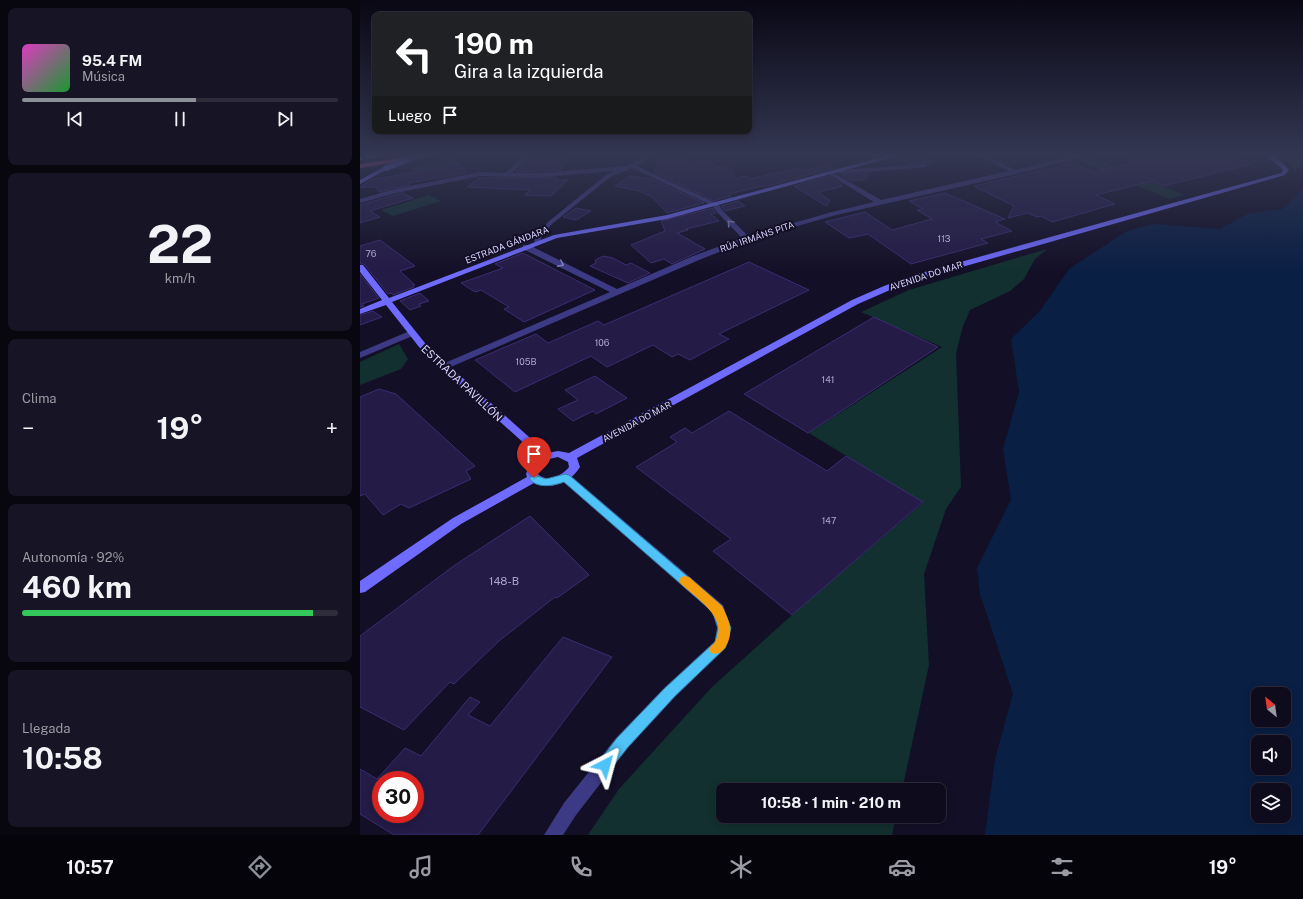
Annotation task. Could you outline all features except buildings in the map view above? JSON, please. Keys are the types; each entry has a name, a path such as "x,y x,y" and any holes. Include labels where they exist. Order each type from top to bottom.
{"street":[{"path":"360,201 385,194"},
{"path":"538,242 539,235 550,223 586,194"},
{"path":"693,194 716,205 719,211 747,239"},
{"name":"ESTRADA GÁNDARA","path":"360,312 556,236 667,217 757,194"},
{"path":"866,194 881,203"},
{"name":"RÚA IRMÁNS PITA","path":"443,367 696,258 747,239 834,213 920,194"},
{"name":"AVENIDA DO MAR","path":"570,457 855,302 887,288 924,275 1212,194"},
{"path":"526,247 616,292"},
{"name":"ESTRADA PAVILLÓN","path":"361,269 412,333 443,367 545,457"},
{"path":"360,355 412,333"},
{"path":"558,454 570,457 575,463 575,467 565,477 556,481 538,481 531,474 534,465 545,457 558,454"},
{"path":"553,835 570,809 622,743 670,692 721,644 724,628 718,609 565,477"},
{"path":"360,588 457,521 534,478"}],"green space":[{"path":"1157,194 1184,195 1169,199"},
{"path":"429,195 441,201 393,216 381,210"},
{"path":"1047,249 1035,259 1024,279 1010,291 970,310 963,326 956,353 961,487 946,509 924,574 929,665 904,783 716,783 716,823 895,823 892,835 588,835 619,789 712,687 792,615 923,503 809,433 942,347 861,312 909,290"},
{"path":"399,344 408,359 401,369 360,385 360,362"}],"water":[{"path":"1298,194 1303,194 1303,835 985,835 995,759 1013,694 980,594 977,568 1011,500 1003,449 1019,392 1011,339 1040,311 1069,269 1127,231 1153,224 1220,229 1247,214 1283,209"}],"slow traffic":[{"path":"685,581 718,609 724,628 721,644 715,649"}],"route":[{"path":"534,478 542,482 551,482 565,477 718,609 724,628 721,644 670,692 622,743 605,765"}]}
